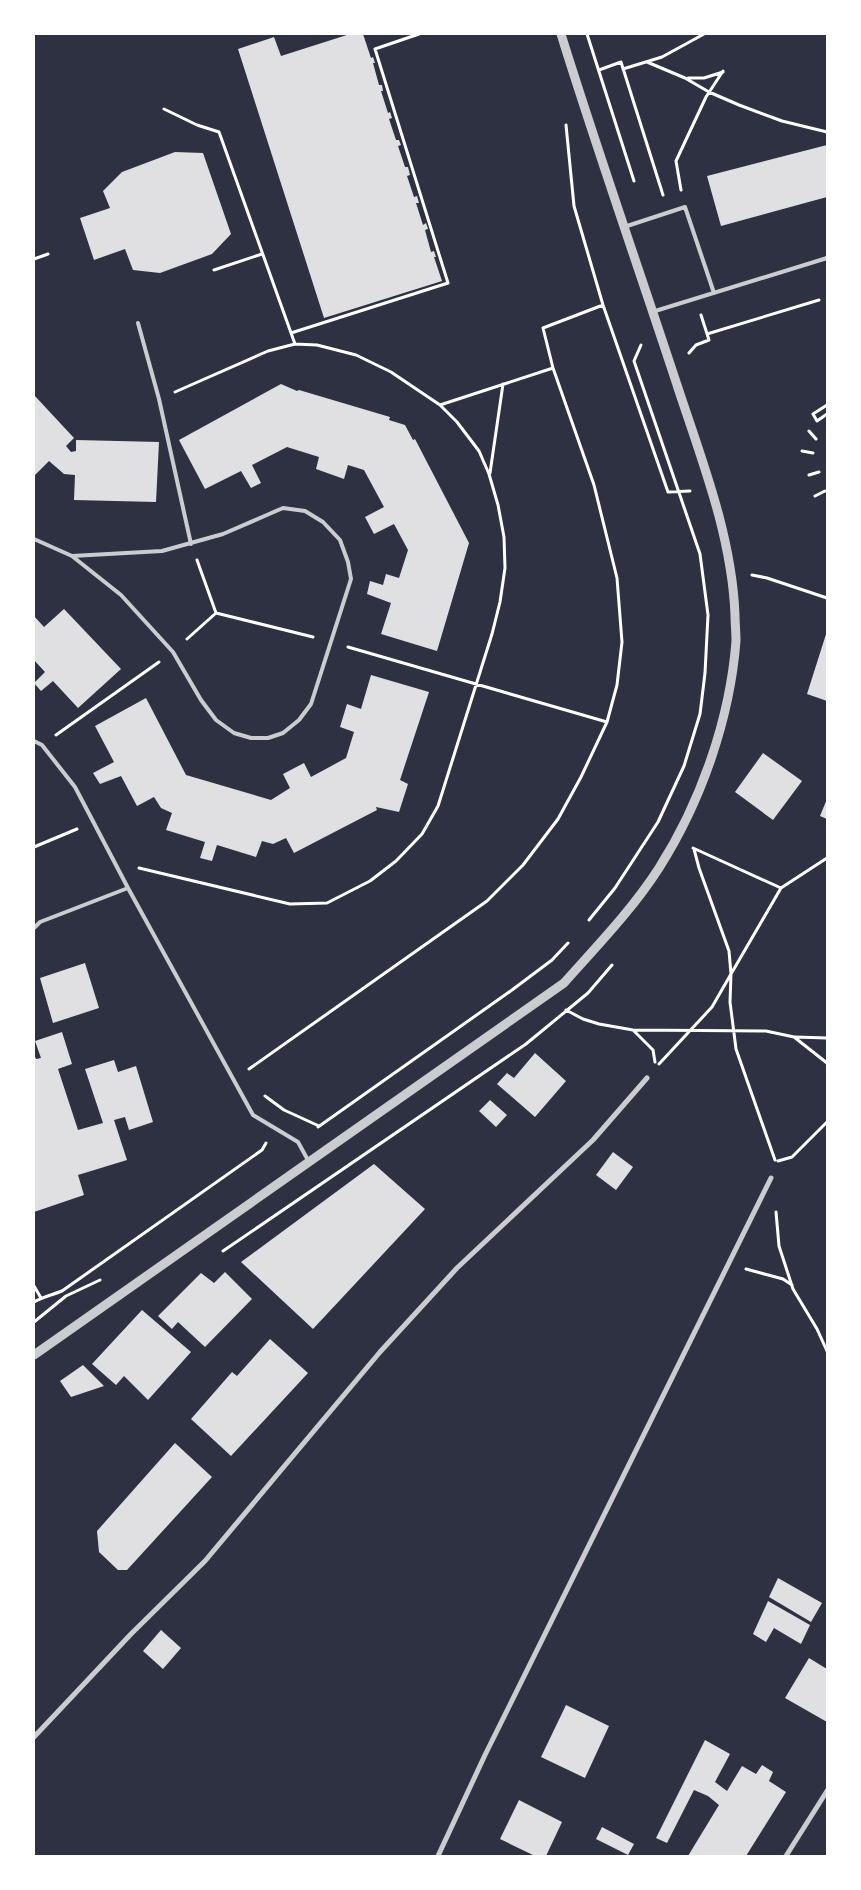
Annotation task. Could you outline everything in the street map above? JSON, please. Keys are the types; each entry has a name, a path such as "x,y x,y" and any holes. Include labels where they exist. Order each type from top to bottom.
{"street":[{"path":"34,1355 564,983 620,921 659,868 675,840 705,775 724,712 736,640 734,589 724,536 561,34"},
{"path":"34,1737 131,1634 205,1561 380,1352 457,1268 593,1140 647,1078"},
{"path":"438,1856 485,1754 771,1178"},
{"path":"786,1856 827,1791"}],"lane":[{"path":"624,227 685,207 714,293"},
{"path":"652,312 827,258"},
{"path":"138,323 159,399 191,544"},
{"path":"34,539 72,556 121,595 173,652 201,700 216,720 234,733 251,738 268,738 283,733 299,720 310,704 351,579 348,562 340,540 323,522 305,511 283,508 223,534 162,551 72,556"},
{"path":"34,741 42,745 75,787 128,888 253,1114 298,1142 309,1162"},
{"path":"34,928 40,922 128,888"}],"path":[{"path":"291,334 448,283 375,49 419,34"},
{"path":"587,34 634,182"},
{"path":"623,69 675,51 704,34"},
{"path":"599,70 621,62 668,213"},
{"path":"646,62 685,78 709,92 782,121 827,132"},
{"path":"685,78 698,79 723,71 709,92 676,161 677,174 685,207"},
{"path":"164,109 197,125 219,132 295,344"},
{"path":"566,124 574,206 603,305 668,492 711,492"},
{"path":"34,259 48,254"},
{"path":"214,270 262,254"},
{"path":"691,362 688,353 696,345 709,340 696,299"},
{"path":"707,334 819,300"},
{"path":"251,1077 247,1071 479,907 493,895 523,865 558,819 581,777 607,722 617,685 622,642 617,578 594,485 553,368 542,328 603,305"},
{"path":"114,862 290,904 327,902 370,881 396,861 422,834 438,806 494,626 505,568 504,537 498,505 489,474 479,451 457,422 440,405 391,372 356,355 317,345 295,344 268,351 159,399"},
{"path":"587,922 615,888 658,822 684,766 700,714 706,673 708,615 700,554 634,361 640,346"},
{"path":"440,405 553,368"},
{"path":"489,474 503,384"},
{"path":"827,405 813,414 817,421 827,414"},
{"path":"809,431 816,439"},
{"path":"802,451 813,453"},
{"path":"809,475 819,472"},
{"path":"815,496 825,491"},
{"path":"191,544 216,613"},
{"path":"750,566 752,582"},
{"path":"751,575 767,578 827,598"},
{"path":"216,613 331,642 607,722"},
{"path":"42,745 173,652 216,613"},
{"path":"34,847 94,822"},
{"path":"675,840 781,888"},
{"path":"689,856 698,840"},
{"path":"694,848 699,868 728,950 732,974 730,1002 732,1032 736,1049 775,1161 792,1157 827,1122"},
{"path":"634,1030 653,1050 656,1068 712,1007 781,888 827,858"},
{"path":"298,1142 512,990 552,960 570,941"},
{"path":"219,1254 526,1044 588,993 613,963"},
{"path":"540,1000 583,1019 599,1024 634,1030 688,1032 766,1031 794,1037 827,1038"},
{"path":"794,1037 827,1063"},
{"path":"260,1089 264,1096 284,1110 319,1126"},
{"path":"34,1302 62,1290 262,1150 276,1128 284,1110"},
{"path":"765,1190 772,1198 776,1209 779,1246 792,1285 827,1351"},
{"path":"726,1269 751,1269 783,1279 792,1285"},
{"path":"34,1322 66,1296 107,1278"},
{"path":"34,1286 41,1298"}],"building":[{"path":"350,34 363,34 371,58 373,57 379,85 382,85 383,91 381,91 388,113 390,112 392,118 389,119 396,140 399,140 401,145 398,146 405,167 408,167 410,175 407,176 414,197 417,196 419,203 416,203 423,225 426,223 428,229 425,230 431,252 434,251 436,257 434,257 442,281 324,318 238,49 274,37 281,56"},
{"path":"827,145 827,197 721,226 707,176"},
{"path":"175,152 203,153 231,234 212,254 160,273 133,270 125,249 94,260 80,218 110,208 103,191 122,172"},
{"path":"281,384 297,391 299,390 390,417 389,420 405,425 413,440 415,439 469,543 437,651 381,634 391,603 367,594 370,581 383,585 386,574 399,578 408,550 394,524 374,534 365,517 384,507 364,470 348,465 344,479 316,469 319,457 287,447 252,465 261,483 251,488 241,471 205,489 179,440"},
{"path":"34,395 74,438 66,446 71,452 76,451 76,440 159,442 156,502 74,500 75,475 64,474 49,461 34,476"},
{"path":"64,609 121,669 78,708 53,681 41,691 34,683 45,672 34,660 34,616 44,627"},
{"path":"827,631 827,701 807,694"},
{"path":"371,675 429,692 400,780 408,784 399,812 376,807 377,810 294,853 286,838 273,844 262,841 256,857 217,845 212,861 200,858 205,842 166,830 172,813 161,808 154,797 137,806 121,776 100,784 93,773 114,762 95,726 146,698 186,775 271,800 290,788 283,774 304,763 311,777 346,758 354,732 340,727 347,704 361,709"},
{"path":"763,753 802,781 773,820 735,792"},
{"path":"827,799 827,819 820,816"},
{"path":"85,963 99,1008 53,1023 40,978"},
{"path":"62,1032 72,1064 58,1069 78,1130 103,1123 85,1069 114,1060 118,1072 136,1066 153,1122 129,1130 125,1117 114,1120 127,1160 78,1175 84,1195 34,1212 34,1054 36,1059 41,1058 35,1041"},
{"path":"535,1053 566,1081 535,1117 497,1084 507,1073 514,1078"},
{"path":"490,1100 507,1115 496,1127 479,1111"},
{"path":"613,1152 633,1167 616,1190 596,1175"},
{"path":"374,1164 425,1209 313,1329 241,1262"},
{"path":"225,1272 252,1299 205,1347 178,1322 172,1329 158,1316 201,1273 214,1283"},
{"path":"142,1310 191,1352 148,1400 124,1376 116,1385 92,1364"},
{"path":"270,1339 308,1373 231,1456 191,1419 232,1372 237,1376"},
{"path":"83,1365 104,1386 71,1397 60,1381"},
{"path":"175,1443 212,1477 127,1570 118,1570 99,1552 97,1531"},
{"path":"778,1578 822,1603 811,1622 769,1597"},
{"path":"768,1601 810,1625 801,1644 774,1628 766,1642 753,1634"},
{"path":"161,1630 181,1648 163,1669 143,1651"},
{"path":"809,1658 827,1669 827,1722 785,1698"},
{"path":"566,1705 609,1726 585,1778 541,1757"},
{"path":"705,1740 730,1754 715,1782 727,1791 742,1766 756,1774 762,1765 773,1772 769,1781 786,1792 746,1856 688,1856 719,1805 708,1796 694,1790 667,1843 656,1838"},
{"path":"519,1800 562,1822 546,1856 535,1856 500,1839"},
{"path":"602,1827 634,1844 628,1855 596,1839"}]}
